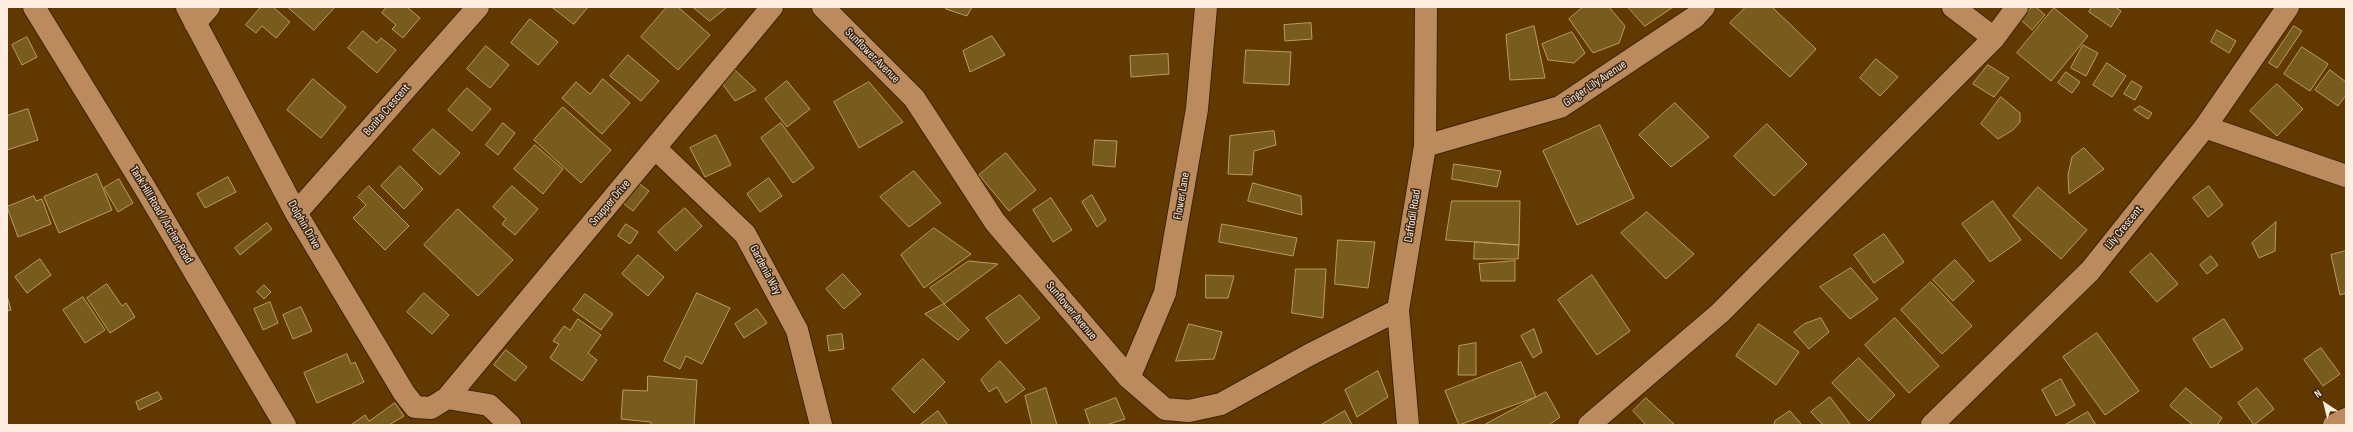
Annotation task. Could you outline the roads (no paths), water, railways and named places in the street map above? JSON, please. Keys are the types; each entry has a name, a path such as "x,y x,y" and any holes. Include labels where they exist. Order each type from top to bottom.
{"street":[{"name":"Tank Hill Road / Archer Road","path":"34,7 141,181 285,425"},
{"name":"Bonita Crescent","path":"296,213 478,7"},
{"name":"Snapper Drive","path":"447,398 772,7"},
{"name":"Sunflower Avenue","path":"823,7 914,98 995,222 1129,378 1165,409 1189,411 1221,404 1309,355 1398,310"},
{"name":"Flower Lane","path":"1129,378 1165,293 1197,109 1206,7"},
{"name":"Daffodil Road","path":"1408,425 1398,310 1425,146 1426,7"},
{"name":"Ginger Lily Avenue","path":"1425,146 1560,107 1695,17 1704,7"},
{"path":"1953,7 1994,38"},
{"path":"1589,425 1720,313 1994,38 2017,7"},
{"name":"Lily Crescent","path":"1932,425 2090,271 2205,127 2288,7"},
{"name":"Dolphin Drive","path":"197,12 296,213 404,393 415,407 431,408 447,398"},
{"path":"2205,127 2346,176"},
{"name":"Gardenia Way","path":"655,148 745,234 797,330 821,425"},
{"path":"447,398 489,405 510,425"},
{"path":"2334,425 2346,419"}]}
